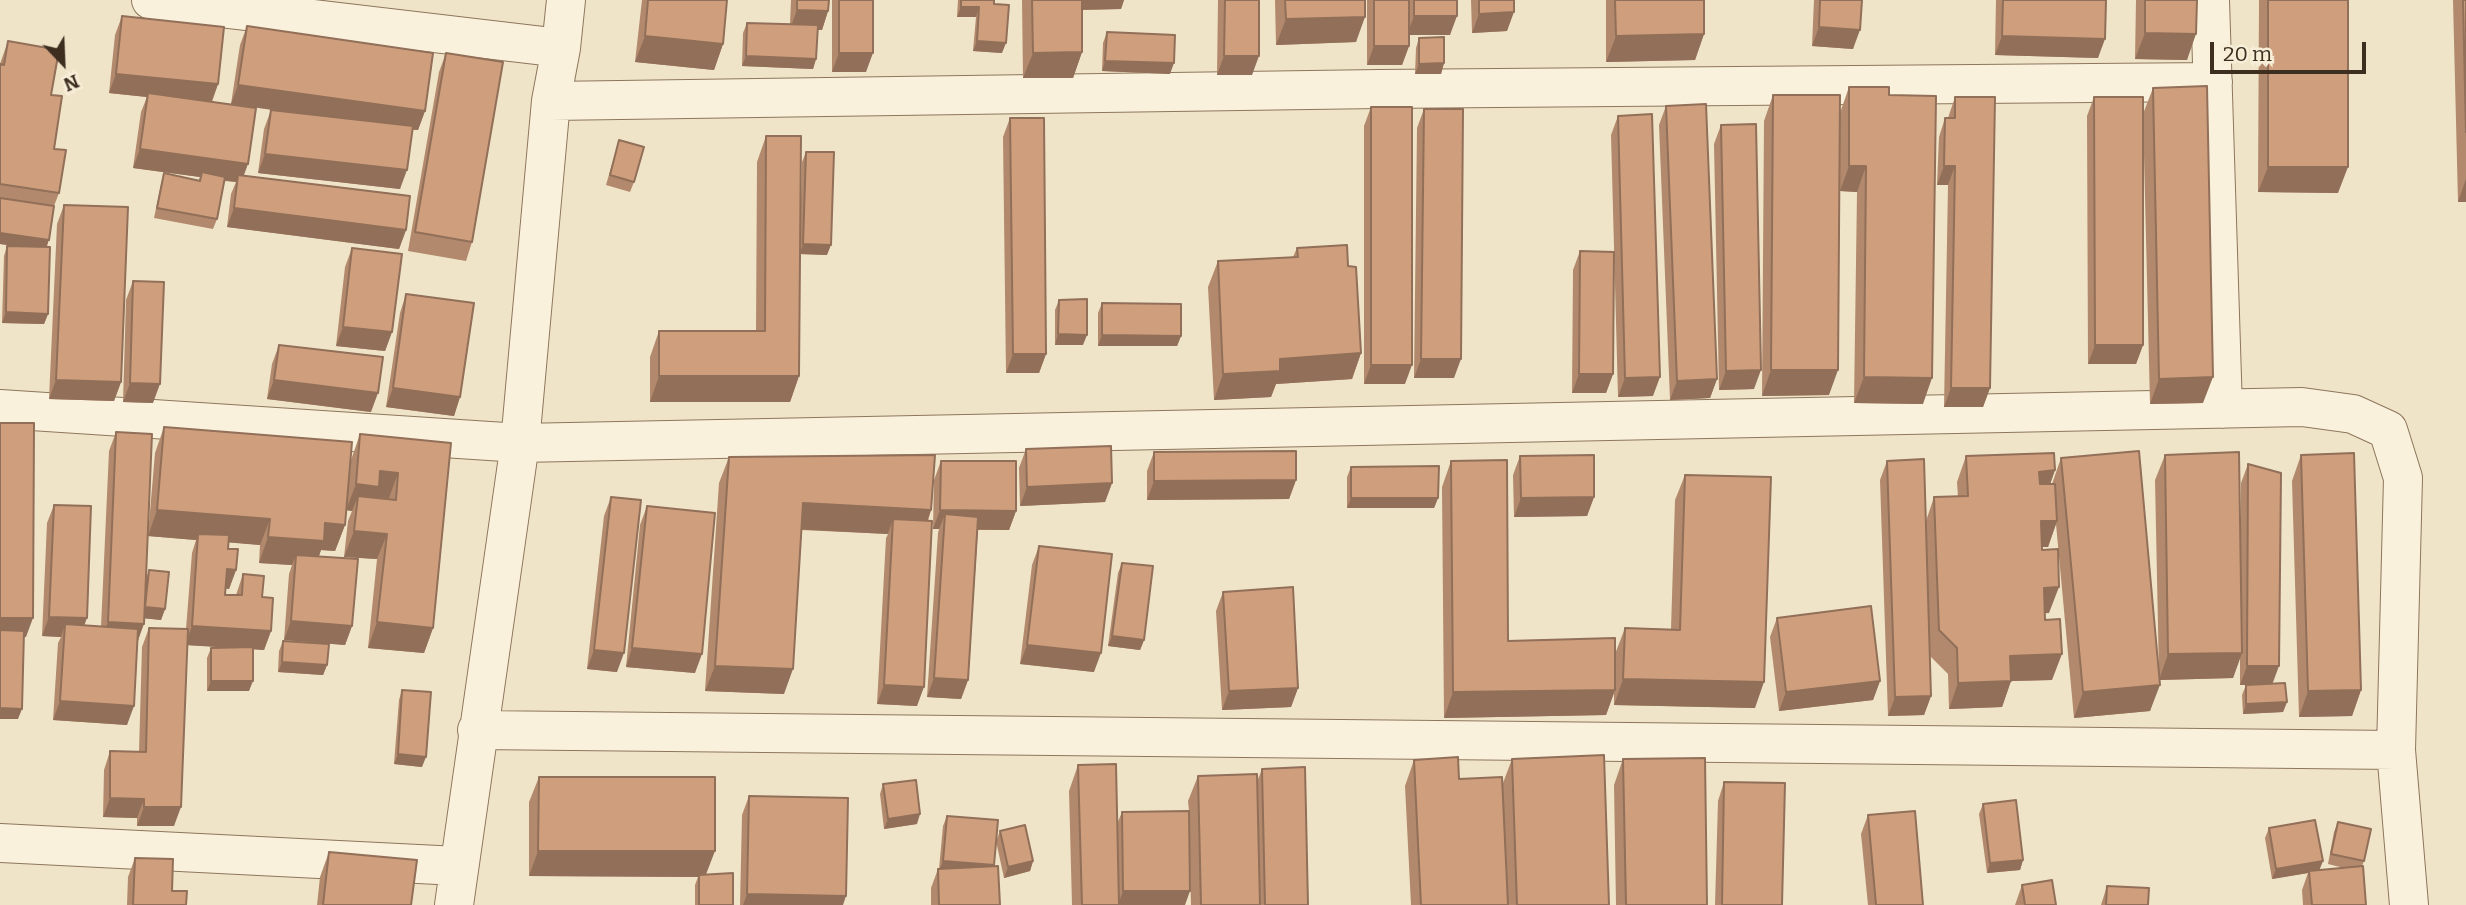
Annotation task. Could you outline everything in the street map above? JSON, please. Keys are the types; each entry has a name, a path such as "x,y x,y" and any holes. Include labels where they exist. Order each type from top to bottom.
{"street":[{"path":"151,0 561,48"},
{"path":"454,905 520,443 551,101 561,48 566,0"},
{"path":"2210,0 2223,409"},
{"path":"551,101 1392,89 2213,82"},
{"path":"0,409 520,443 2302,407 2353,414 2388,430 2403,478 2396,750 2409,905"},
{"path":"477,730 2396,750"},
{"path":"0,843 458,866"}],"building":[{"path":"648,0 727,0 723,44 645,36"},
{"path":"797,0 829,0 828,11 797,10"},
{"path":"839,0 873,0 873,53 839,53"},
{"path":"961,0 994,0 994,4 1009,5 1006,43 977,41 979,7 961,7"},
{"path":"1032,0 1082,0 1082,52 1033,53"},
{"path":"1225,0 1259,0 1259,56 1224,56"},
{"path":"1285,0 1365,0 1365,17 1286,19"},
{"path":"1374,0 1409,0 1409,46 1374,46"},
{"path":"1414,0 1457,0 1457,16 1414,16"},
{"path":"1479,0 1514,0 1514,12 1479,14"},
{"path":"1615,0 1704,0 1704,34 1616,36"},
{"path":"1820,0 1862,0 1860,30 1819,27"},
{"path":"2003,0 2106,0 2105,39 2002,36"},
{"path":"2145,0 2197,0 2196,34 2145,33"},
{"path":"2268,0 2348,0 2348,167 2268,167"},
{"path":"2463,0 2466,0 2466,132"},
{"path":"122,16 224,27 218,84 116,74"},
{"path":"747,23 818,25 816,59 746,56"},
{"path":"247,26 433,53 425,111 238,85"},
{"path":"1107,32 1175,35 1174,63 1105,61"},
{"path":"1444,37 1444,63 1419,64 1419,38"},
{"path":"8,41 59,50 51,95 62,96 54,149 66,150 59,193 0,184 0,64 4,65"},
{"path":"446,53 503,62 472,242 415,232"},
{"path":"2207,86 2213,377 2159,379 2153,88"},
{"path":"1849,87 1889,87 1889,95 1936,96 1932,378 1864,377 1866,166 1849,166"},
{"path":"148,93 256,108 248,164 140,149"},
{"path":"1773,95 1840,95 1838,370 1771,370"},
{"path":"1955,97 1995,97 1990,388 1951,388 1955,166 1944,166 1945,118 1955,118"},
{"path":"2094,97 2143,97 2143,345 2095,345"},
{"path":"1706,104 1717,379 1677,381 1666,106"},
{"path":"1371,107 1412,107 1412,365 1371,365"},
{"path":"1424,109 1463,109 1461,359 1421,359"},
{"path":"271,110 413,126 407,170 265,154"},
{"path":"1652,114 1660,377 1625,378 1618,116"},
{"path":"1010,118 1044,118 1046,354 1013,354"},
{"path":"1756,124 1761,370 1726,371 1721,125"},
{"path":"766,136 801,136 799,376 659,376 659,331 765,331"},
{"path":"619,140 644,147 634,182 610,175"},
{"path":"806,152 834,152 831,245 803,244"},
{"path":"202,172 225,177 217,219 157,208 164,173 200,181"},
{"path":"238,175 410,196 406,230 234,208"},
{"path":"0,198 54,206 49,240 0,233"},
{"path":"64,205 128,207 121,382 56,380"},
{"path":"1347,245 1348,266 1356,267 1361,353 1280,359 1280,371 1223,374 1218,261 1298,257 1297,248"},
{"path":"7,246 50,247 48,314 6,312"},
{"path":"352,248 402,254 392,332 343,327"},
{"path":"1580,251 1614,252 1613,374 1579,374"},
{"path":"133,281 164,282 160,384 130,383"},
{"path":"406,294 474,303 460,397 393,388"},
{"path":"1087,299 1087,335 1058,334 1059,300"},
{"path":"1102,303 1181,304 1181,336 1102,335"},
{"path":"279,345 383,357 378,393 274,380"},
{"path":"0,423 34,423 33,618 0,618"},
{"path":"164,427 352,442 345,525 325,523 324,541 268,537 270,519 157,510"},
{"path":"116,432 152,434 144,624 108,622"},
{"path":"360,434 451,443 433,628 377,622 387,534 354,531 358,496 396,500 398,473 380,471 379,487 356,484"},
{"path":"1111,446 1112,483 1027,487 1026,449"},
{"path":"1296,451 1296,480 1154,481 1154,452"},
{"path":"2139,451 2160,685 2083,692 2061,458"},
{"path":"2239,452 2242,653 2168,654 2165,455"},
{"path":"2054,453 2055,470 2039,472 2040,484 2055,484 2057,521 2041,521 2042,550 2058,549 2059,587 2044,588 2045,620 2060,619 2062,654 2010,656 2011,681 1958,683 1957,648 1939,630 1934,497 1968,496 1966,456"},
{"path":"2354,453 2361,690 2308,691 2301,455"},
{"path":"935,455 931,510 803,503 793,669 715,666 729,457"},
{"path":"1594,455 1594,497 1521,498 1520,456"},
{"path":"1924,459 1931,696 1895,697 1887,461"},
{"path":"1507,460 1508,641 1615,638 1615,690 1453,692 1451,461"},
{"path":"941,461 1016,461 1016,511 940,510"},
{"path":"2248,464 2281,473 2279,666 2247,666"},
{"path":"1439,466 1438,498 1351,498 1351,467"},
{"path":"1685,475 1771,477 1764,682 1623,679 1625,628 1680,630"},
{"path":"611,497 641,500 624,653 594,650"},
{"path":"54,505 91,506 87,618 49,617"},
{"path":"647,506 715,513 702,654 632,648"},
{"path":"945,514 978,517 968,680 934,678"},
{"path":"893,519 932,521 924,687 884,685"},
{"path":"198,534 229,535 228,549 238,549 236,570 227,569 225,595 242,595 243,574 264,576 262,597 273,598 271,631 192,626"},
{"path":"1039,546 1112,554 1101,653 1027,645"},
{"path":"296,555 358,559 352,626 291,621"},
{"path":"1122,563 1153,566 1144,640 1112,636"},
{"path":"149,570 169,572 165,609 145,607"},
{"path":"1293,587 1298,688 1229,691 1223,592"},
{"path":"1871,606 1880,681 1786,692 1777,618"},
{"path":"65,624 138,629 134,706 60,701"},
{"path":"149,628 188,629 181,807 144,807 144,799 110,798 110,751 146,752"},
{"path":"0,630 24,631 22,709 0,708"},
{"path":"283,641 329,644 327,665 282,662"},
{"path":"253,647 253,681 211,681 211,648"},
{"path":"2285,683 2287,702 2246,704 2246,685"},
{"path":"402,690 431,692 426,757 398,754"},
{"path":"1604,755 1609,905 1517,905 1512,759"},
{"path":"1458,757 1459,779 1502,777 1508,905 1421,905 1414,760"},
{"path":"1705,758 1707,905 1626,905 1623,759"},
{"path":"1116,764 1119,905 1082,905 1078,765"},
{"path":"1305,767 1308,905 1265,905 1262,769"},
{"path":"1257,774 1260,905 1201,905 1198,776"},
{"path":"539,777 715,777 715,851 538,851"},
{"path":"916,780 920,814 888,819 883,784"},
{"path":"1724,782 1785,783 1782,905 1722,905"},
{"path":"749,796 848,798 846,896 747,894"},
{"path":"2016,800 2023,860 1990,863 1983,804"},
{"path":"1189,811 1190,891 1123,891 1122,812"},
{"path":"1915,811 1923,905 1876,905 1868,815"},
{"path":"947,816 998,820 994,865 943,861"},
{"path":"2315,820 2323,861 2276,869 2269,828"},
{"path":"2338,822 2371,829 2364,861 2331,854"},
{"path":"1025,825 1033,861 1008,867 1000,831"},
{"path":"329,852 417,860 411,905 323,905"},
{"path":"135,858 173,859 172,891 187,891 186,905 133,905"},
{"path":"998,866 1000,905 939,905 938,869"},
{"path":"2363,866 2366,905 2312,905 2309,871"},
{"path":"733,873 733,905 699,905 699,875"},
{"path":"2052,880 2056,905 2025,905 2022,885"},
{"path":"2107,886 2149,888 2148,905 2106,905"}]}
